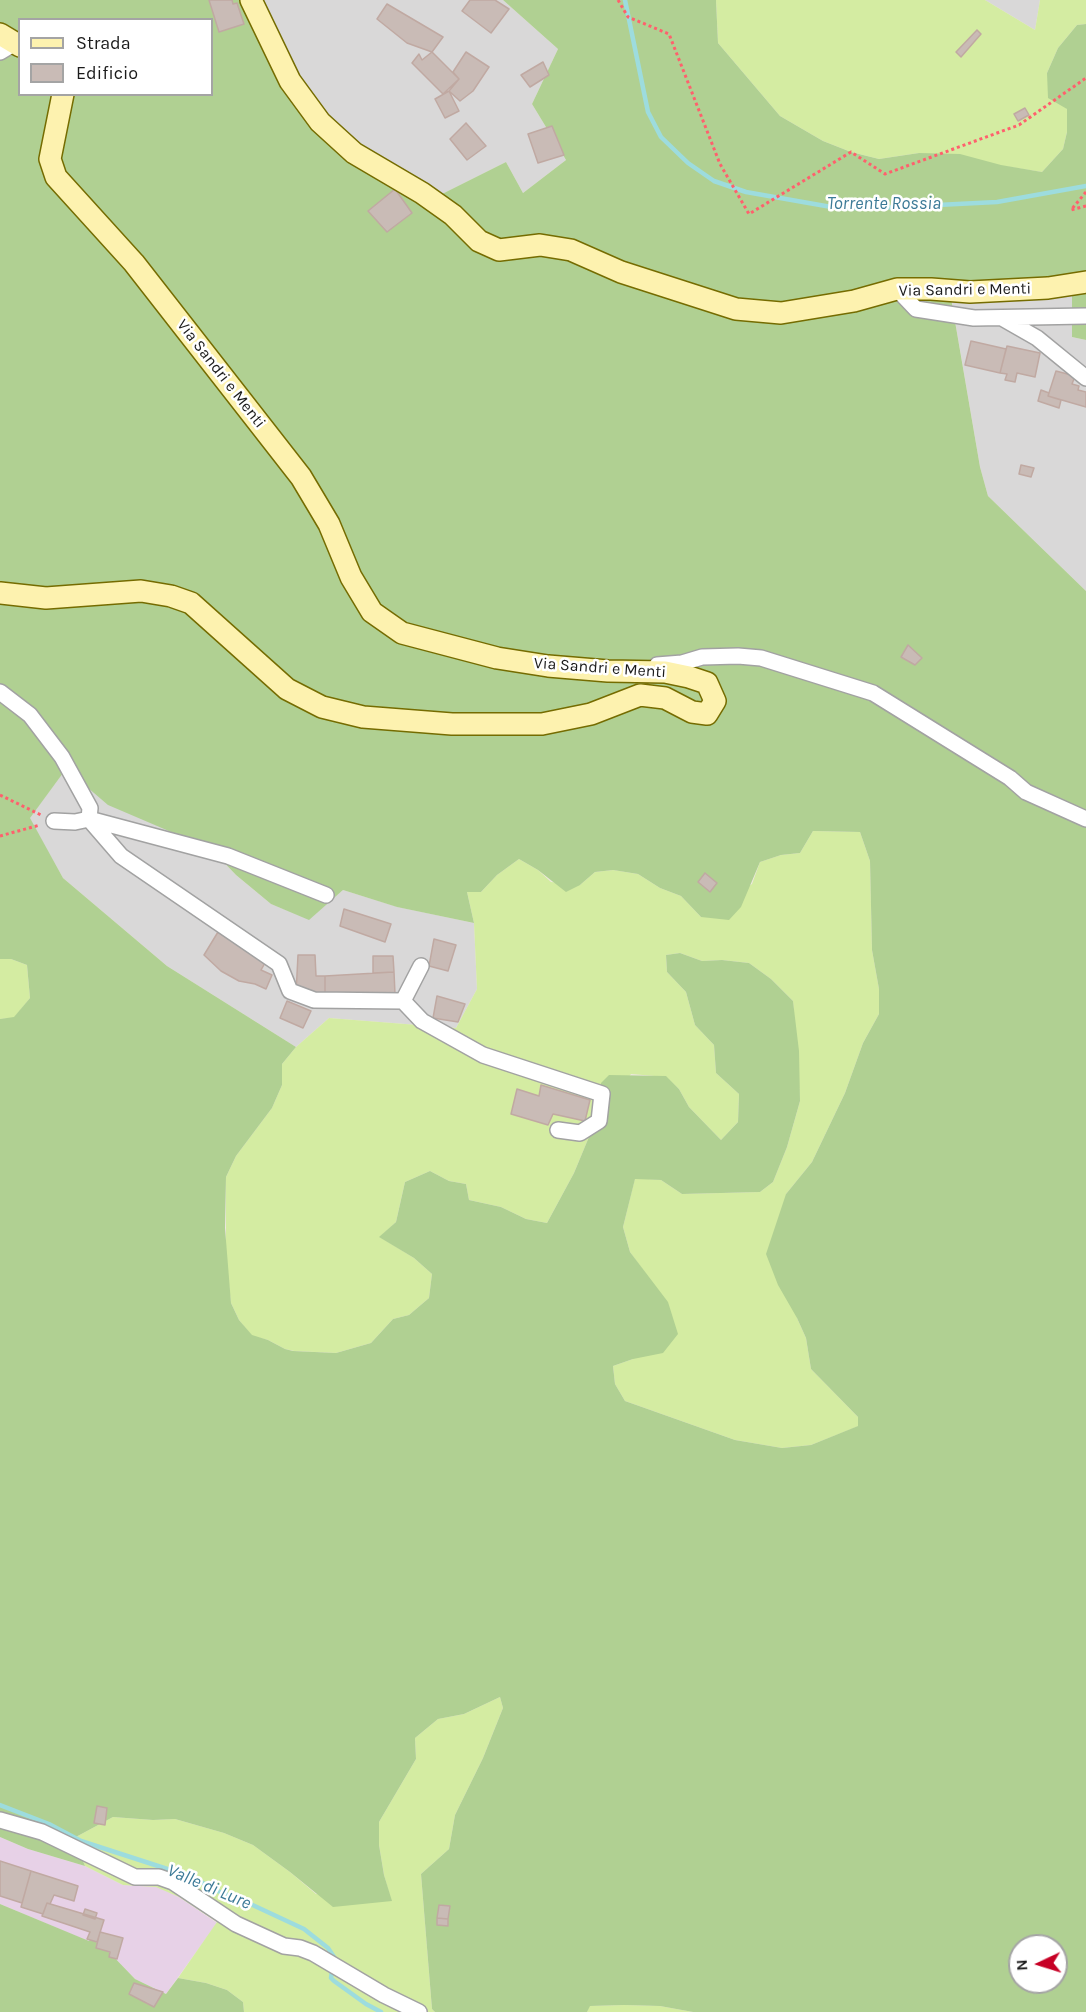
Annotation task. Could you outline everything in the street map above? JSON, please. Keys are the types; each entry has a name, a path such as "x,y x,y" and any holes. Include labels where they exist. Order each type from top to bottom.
{"main road":[{"name":"Via Sandri e Menti","path":"251,0 290,81 320,122 354,153 422,193 453,215 479,241 499,250 540,245 571,250 621,272 736,309 781,313 854,301 897,289 970,292 1048,288 1086,282"},
{"name":"Via Sandri e Menti","path":"0,593 46,598 141,591 191,603 287,689 322,707 363,717 452,724 542,724 591,714 640,695 665,698 693,712 708,714 715,701 707,683 665,672 584,669 497,658 402,633 372,612 351,577 329,524 301,477 134,263 56,177 50,159 63,96"}],"street":[{"path":"897,289 916,309 974,318 1086,316"},
{"path":"1002,318 1037,339 1086,378"},
{"path":"644,671 653,665 682,663 702,657 761,658 873,693 1010,778 1026,792 1086,819"},
{"path":"0,692 30,715 62,757 90,808 89,819 121,856 279,964 290,992 314,1000 403,1001 422,1020 483,1054 602,1094 598,1120 580,1133 558,1130"},
{"path":"54,821 75,822 89,819 228,856 326,895"},
{"path":"403,1001 421,966"},
{"path":"0,1820 42,1832 135,1877 159,1877 173,1882 236,1924 284,1946 300,1948 419,2012"}],"path":[{"path":"618,0 628,17 669,34 720,165 749,214 851,153 885,174 1019,125 1086,78"},
{"path":"1086,192 1071,210 1086,206"},
{"path":"0,795 54,821"},
{"path":"0,836 54,821"}],"shaded area":[{"path":"253,0 503,0 558,49 532,104 566,160 523,193 506,162 436,197 318,115"},
{"path":"985,0 1040,0 1035,30"},
{"path":"1073,286 1072,337 1086,340 1086,591 988,496 980,467 951,297"},
{"path":"66,769 211,849 236,875 271,904 309,919 343,890 398,907 474,923 477,989 456,1028 329,1018 296,1047 167,966 63,878 29,818"},
{"path":"0,1837 28,1849 85,1866 123,1885 156,1886 179,1897 217,1923 166,1994 135,1979 110,1953 91,1938 90,1942 0,1904"}],"green space":[{"path":"0,0 253,0 318,115 436,197 506,162 523,193 566,160 532,104 558,49 503,0 716,0 718,43 780,116 823,141 851,152 879,159 919,153 960,154 1001,165 1042,172 1063,149 1067,132 1067,109 1048,98 1047,73 1058,48 1077,25 1086,24 1086,340 1072,337 1072,286 951,298 980,467 988,496 1086,591 1086,2012 693,2012 660,2006 624,2005 590,2006 587,2012 435,2012 432,2009 421,1874 449,1849 455,1815 483,1758 503,1708 500,1697 464,1714 438,1719 415,1738 416,1759 379,1822 379,1845 384,1875 392,1901 333,1907 253,1845 224,1833 175,1819 113,1817 74,1838 85,1866 28,1849 0,1837 0,1019 14,1017 30,998 27,965 11,959 0,959","holes":["66,769 108,805 211,849 236,875 271,904 309,920 343,890 397,907 474,923 467,892 481,892 497,875 519,859 538,870 566,892 580,885 595,872 613,870 638,874 660,888 681,896 701,917 729,920 741,907 760,862 781,855 800,853 813,831 860,832 870,861 872,950 879,989 879,1014 863,1043 845,1093 812,1162 786,1194 766,1254 778,1285 806,1338 811,1369 858,1417 858,1426 811,1445 782,1448 735,1440 625,1401 615,1384 613,1366 663,1353 678,1334 668,1302 630,1252 623,1227 635,1179 661,1180 682,1194 760,1192 773,1182 787,1147 800,1101 799,1051 793,1001 771,979 749,963 722,960 702,961 680,953 666,955 667,972 686,992 695,1025 714,1045 716,1073 739,1094 738,1122 721,1140 689,1107 679,1089 666,1076 609,1075 601,1083 596,1120 574,1173 547,1223 526,1219 501,1207 469,1200 466,1184 449,1181 430,1171 405,1182 396,1222 379,1237 414,1258 432,1274 429,1298 409,1315 393,1319 371,1343 336,1353 293,1351 252,1335 239,1320 231,1303 225,1228 226,1177 236,1156 272,1108 282,1085 282,1064 296,1047 167,966 63,878 30,818"]},
{"path":"716,0 985,0 1035,30 1040,0 1086,0 1086,24 1077,25 1058,48 1047,73 1067,109 1067,132 1063,149 1042,172 919,153 879,159 851,152 823,141 780,116 718,43"},
{"path":"813,831 860,832 870,861 872,950 879,989 879,1014 863,1043 845,1093 812,1162 786,1194 797,1318 806,1338 811,1369 858,1417 859,1426 811,1445 782,1448 735,1440 625,1401 615,1384 613,1366 633,1359 645,1273 630,1252 623,1227 635,1178 661,1180 682,1194 760,1192 773,1182 787,1147 800,1101 793,1001 771,979 749,963 722,960 702,961 680,953 666,955 667,972 686,992 695,1025 714,1045 716,1073 739,1094 738,1122 721,1140 689,1107 679,1089 666,1077 631,1074 596,1120 574,1173 547,1223 526,1219 501,1207 469,1200 466,1184 449,1181 430,1171 405,1182 396,1222 380,1237 414,1258 432,1274 429,1298 409,1315 393,1319 371,1343 336,1353 294,1351 252,1336 239,1320 231,1303 226,1259 226,1177 236,1156 272,1108 282,1085 282,1064 296,1047 329,1018 456,1028 477,989 474,923 467,892 481,892 497,875 519,859 538,870 551,882 580,885 595,872 613,870 638,874 660,888 681,896 701,917 752,884 760,862 781,855 800,853"},
{"path":"0,959 11,959 27,965 30,998 14,1018 0,1019"},
{"path":"500,1697 503,1708 483,1758 455,1815 449,1849 421,1874 432,2009 435,2012 244,2012 243,2002 227,1990 206,1983 178,1978 217,1922 179,1897 156,1887 123,1885 85,1866 74,1838 113,1817 175,1819 224,1833 253,1845 316,1894 391,1900 379,1845 379,1822 416,1759 415,1738 438,1719 464,1714"},
{"path":"0,1904 89,1941 91,1938 110,1953 135,1979 166,1994 178,1978 206,1983 227,1990 243,2002 244,2012 0,2012"},
{"path":"589,2006 660,2006 693,2012 587,2012"}],"building":[{"path":"209,0 232,0 233,4 237,3 244,24 219,32"},
{"path":"470,0 495,0 509,9 491,33 462,11"},
{"path":"387,4 443,37 432,52 407,43 377,19"},
{"path":"977,30 981,34 961,57 956,52"},
{"path":"432,52 459,79 443,94 412,63 419,54 422,60"},
{"path":"466,52 489,67 473,91 460,101 449,91 459,79 453,72"},
{"path":"543,62 549,75 530,87 521,75"},
{"path":"449,91 459,111 445,118 435,99"},
{"path":"1025,108 1029,115 1018,121 1014,114"},
{"path":"466,123 486,146 467,160 450,139"},
{"path":"552,126 564,155 538,163 528,134"},
{"path":"395,189 412,213 387,232 368,211"},
{"path":"971,341 1006,349 1000,373 965,365"},
{"path":"1007,346 1040,353 1035,377 1017,373 1015,382 1005,380 1007,374 1000,373"},
{"path":"1056,371 1075,376 1072,384 1079,386 1078,390 1086,392 1086,407 1048,396"},
{"path":"1041,390 1049,393 1048,396 1061,400 1059,408 1038,401"},
{"path":"1021,465 1034,468 1031,477 1019,474"},
{"path":"908,645 922,658 915,665 901,657"},
{"path":"705,873 717,883 710,892 698,882"},
{"path":"344,909 391,924 385,942 340,926"},
{"path":"218,932 265,963 261,970 272,975 266,989 239,981 221,971 204,955"},
{"path":"434,939 456,945 448,971 429,966"},
{"path":"298,955 315,955 316,976 325,976 325,993 296,994"},
{"path":"373,956 393,956 394,972 373,973"},
{"path":"394,972 395,994 325,993 325,976"},
{"path":"437,996 465,1004 458,1022 433,1018"},
{"path":"287,1001 311,1011 303,1028 280,1018"},
{"path":"541,1085 590,1100 585,1121 553,1114 548,1125 511,1114 517,1089 539,1096"},
{"path":"97,1806 107,1808 105,1825 94,1823"},
{"path":"0,1861 31,1871 22,1903 0,1896"},
{"path":"31,1871 78,1886 74,1901 54,1895 50,1904 47,1903 43,1914 21,1907"},
{"path":"47,1903 104,1920 97,1942 87,1939 90,1932 42,1916"},
{"path":"439,1905 450,1906 448,1919 437,1918"},
{"path":"85,1909 97,1913 95,1919 83,1915"},
{"path":"437,1918 448,1919 448,1926 437,1925"},
{"path":"100,1932 123,1938 117,1959 109,1957 110,1952 96,1948"},
{"path":"134,1983 163,1992 154,2007 129,1994"}],"waterway":[{"name":"Torrente Rossia","path":"625,0 648,112 661,137 688,163 714,181 746,192 837,208 997,202 1086,186"},
{"name":"Valle di Lure","path":"0,1805 49,1824 81,1841 192,1877 215,1890 304,1929 328,1948 334,1957 331,1978 366,2004 381,2012"}]}
